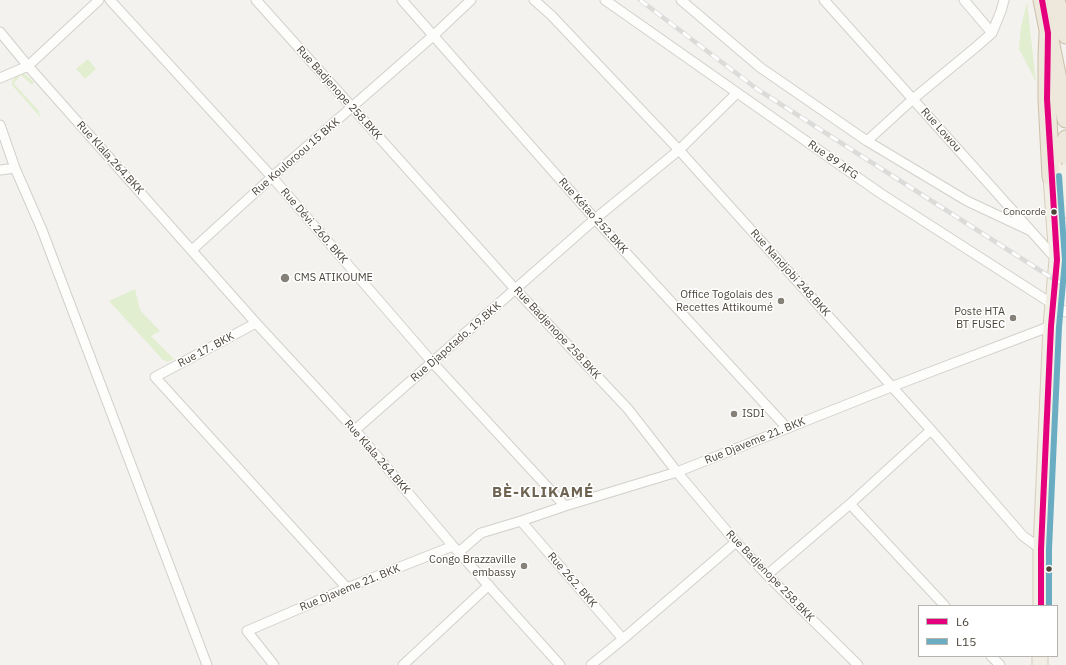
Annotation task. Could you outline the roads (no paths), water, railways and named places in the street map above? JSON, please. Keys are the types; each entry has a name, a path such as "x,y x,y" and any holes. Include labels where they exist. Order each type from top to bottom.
{"highway":[{"path":"1042,0 1066,119"},
{"path":"1056,0 1066,35"},
{"path":"1048,33 1047,85 1058,174"}],"main road":[{"path":"1041,605 1051,326 1060,309 1054,219 1058,174 1056,161 1065,148"}],"street":[{"path":"2,78 28,66 99,0"},
{"name":"Rue Dévi. 260. BKK","path":"110,0 272,177 432,362 565,506"},
{"name":"Rue Badjenope 258.BKK","path":"256,0 516,290 628,409 677,472 736,542 767,575 858,665"},
{"name":"Rue Kétao 252.BKK","path":"402,0 595,219 787,428"},
{"name":"Rue Kouloroou 15 BKK","path":"192,250 272,177 434,35 471,0"},
{"name":"Rue Nandjobi 248.BKK","path":"534,0 551,15 679,150 931,430 1019,532 1042,549"},
{"name":"Rue 89 AFG","path":"605,0 880,193 1060,309"},
{"path":"681,0 761,68 867,141 967,201 1031,232"},
{"name":"Rue Lowou","path":"824,0 1057,260"},
{"path":"964,0 992,33"},
{"path":"867,141 913,99 992,33 1004,0"},
{"name":"Rue Klala,264.BKK","path":"0,32 28,66 192,250"},
{"name":"Rue Djapotado. 19.BKK","path":"354,430 516,290 595,219 679,150 737,93"},
{"path":"0,125 15,168 42,230 207,665"},
{"path":"0,170 15,168"},
{"name":"Rue Klala.264.BKK","path":"192,250 256,323 354,430 456,549 560,665"},
{"name":"Rue 17. BKK","path":"256,323 155,377 347,588"},
{"name":"Rue Djaveme 21. BKK","path":"274,665 247,631 347,588 456,549 481,533 677,472 891,387 1051,326"},
{"path":"767,575 850,504 931,430"},
{"path":"850,504 944,605"},
{"name":"Rue 262. BKK","path":"521,521 623,639"},
{"path":"591,665 736,542"},
{"path":"403,665 489,586"},
{"path":"992,657 1000,665"}],"railway":[{"path":"640,0 757,89 1055,280 1066,285"}],"place":[{"name":"Concorde","path":"1054,212"},
{"name":"CMS ATIKOUME","path":"285,278"},
{"name":"Office Togolais des Recettes Attikoumé","path":"781,301"},
{"name":"Poste HTA BT FUSEC","path":"1013,318"},
{"name":"ISDI","path":"734,414"},
{"name":"Congo Brazzaville embassy","path":"524,566"}],"district":[{"name":"BÈ-KLIKAMÉ","path":"543,493"}]}
